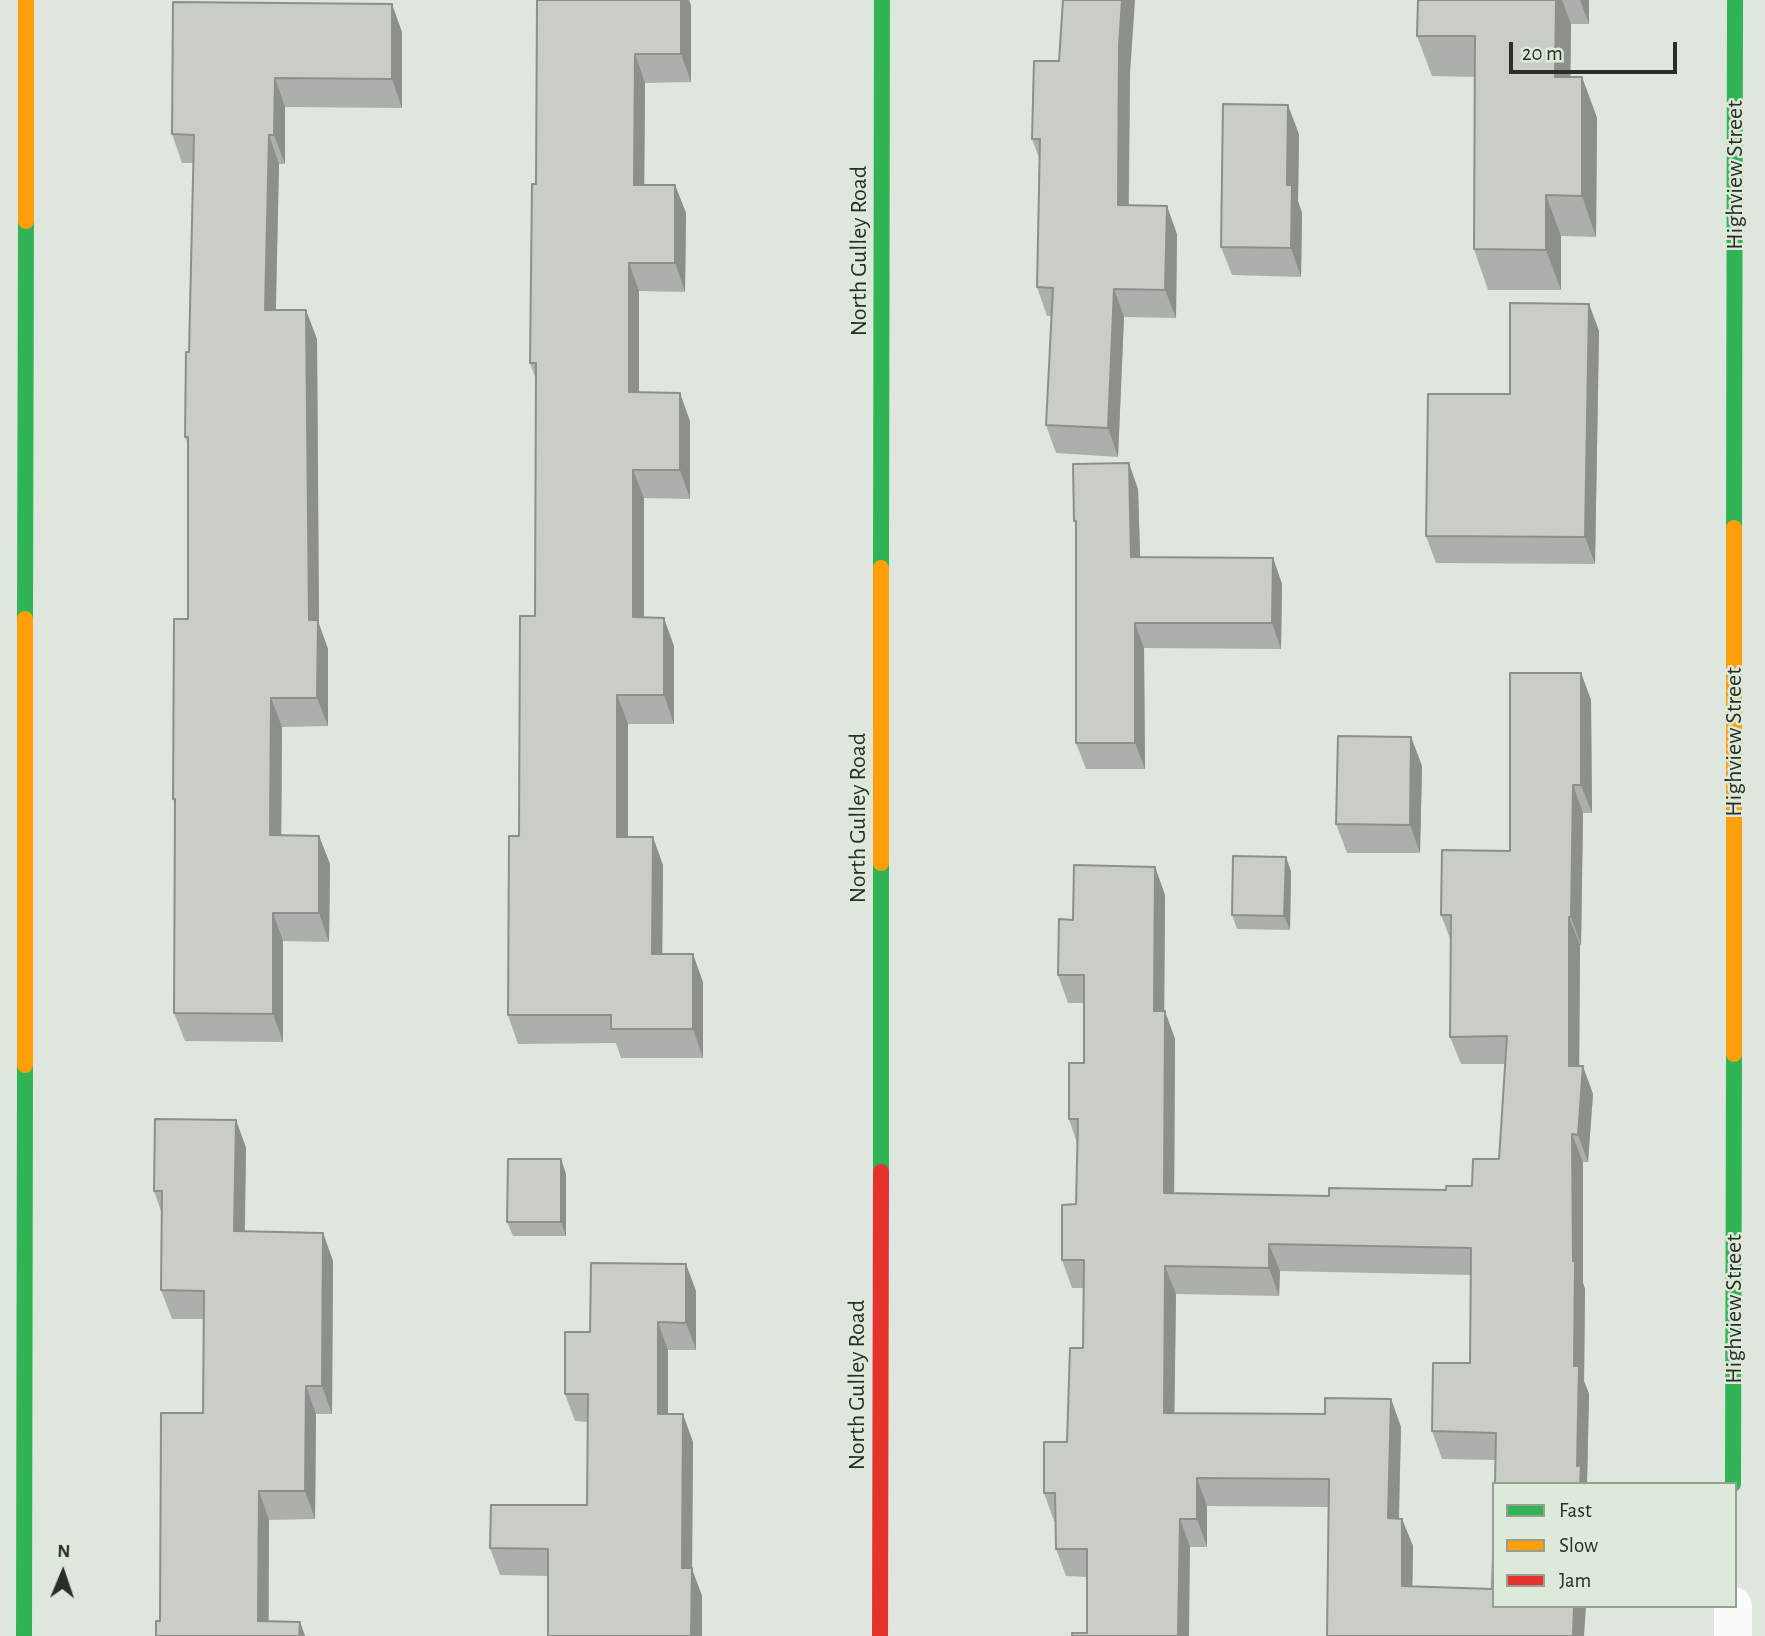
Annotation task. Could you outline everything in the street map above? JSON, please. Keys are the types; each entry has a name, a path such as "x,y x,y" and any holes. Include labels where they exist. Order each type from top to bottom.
{"street":[{"path":"24,1636 26,0"},
{"name":"North Gulley Road","path":"880,1636 882,0"},
{"name":"Highview Street","path":"1733,1482 1735,0"},
{"path":"1733,1608 1733,1636"}],"building":[{"path":"537,0 681,0 681,54 635,54 634,185 675,185 675,263 629,263 629,392 680,393 680,470 633,470 633,617 664,618 664,695 617,695 617,837 653,837 652,954 693,954 693,1029 611,1029 611,1015 508,1015 509,836 519,836 520,616 535,616 536,363 530,363 532,184 536,184"},
{"path":"1063,0 1122,0 1119,46 1118,205 1167,206 1165,290 1114,289 1108,428 1046,425 1053,288 1037,287 1040,139 1032,139 1034,61 1059,61"},
{"path":"1418,0 1556,0 1555,77 1582,77 1582,196 1546,195 1546,250 1474,249 1475,36 1417,36"},
{"path":"173,2 392,4 392,79 275,78 274,135 269,135 265,310 306,310 309,620 318,620 317,698 271,698 270,835 319,836 319,913 273,913 273,1014 174,1013 174,619 188,619 186,352 189,352 194,135 172,134"},
{"path":"1223,104 1288,105 1287,185 1292,185 1291,248 1221,247"},
{"path":"1510,303 1589,304 1585,537 1426,536 1428,394 1510,394"},
{"path":"1129,463 1131,557 1273,558 1272,623 1135,623 1135,743 1076,743 1076,521 1073,464"},
{"path":"1510,673 1581,673 1581,785 1573,785 1569,917 1569,1066 1583,1066 1578,1135 1572,1134 1574,1366 1579,1366 1577,1466 1581,1466 1580,1482 1495,1482 1496,1433 1432,1431 1433,1363 1470,1363 1471,1248 1269,1244 1269,1268 1165,1266 1164,1413 1325,1414 1325,1398 1391,1399 1388,1518 1402,1519 1402,1586 1492,1589 1492,1608 1574,1608 1573,1636 1327,1636 1329,1479 1197,1478 1197,1519 1180,1519 1178,1636 1072,1636 1072,1633 1087,1633 1087,1549 1056,1549 1055,1493 1044,1493 1044,1442 1067,1442 1070,1348 1083,1348 1084,1260 1062,1260 1062,1205 1076,1204 1078,1119 1069,1119 1069,1063 1084,1063 1084,975 1058,975 1059,919 1073,920 1074,865 1155,867 1154,1011 1165,1011 1164,1193 1329,1196 1329,1188 1446,1190 1446,1186 1472,1186 1473,1159 1499,1159 1507,1036 1450,1037 1451,915 1441,915 1442,850 1510,851"},
{"path":"1338,736 1411,737 1410,825 1336,824"},
{"path":"1233,856 1286,857 1284,916 1232,915"},
{"path":"155,1119 236,1120 234,1231 323,1233 322,1386 306,1386 305,1491 259,1491 258,1621 300,1622 299,1636 156,1636 156,1621 160,1621 161,1413 203,1413 204,1291 161,1290 162,1191 154,1191"},
{"path":"508,1159 561,1159 561,1222 507,1222"},
{"path":"591,1263 686,1264 686,1323 658,1322 658,1414 683,1414 682,1568 692,1568 691,1636 548,1636 548,1549 490,1548 491,1505 587,1505 588,1394 565,1394 565,1332 590,1332"}],"traffic: fast":[{"path":"881,568 882,0"},
{"path":"1734,528 1735,0"},
{"path":"25,619 26,221"},
{"path":"881,863 881,1172"},
{"path":"1733,1482 1734,1054"},
{"path":"24,1636 25,1065"}],"traffic: slow":[{"path":"26,0 26,221"},
{"path":"1734,528 1734,1054"},
{"path":"881,568 881,863"},
{"path":"25,619 25,1065"}],"traffic: jam":[{"path":"880,1636 881,1172"}]}
